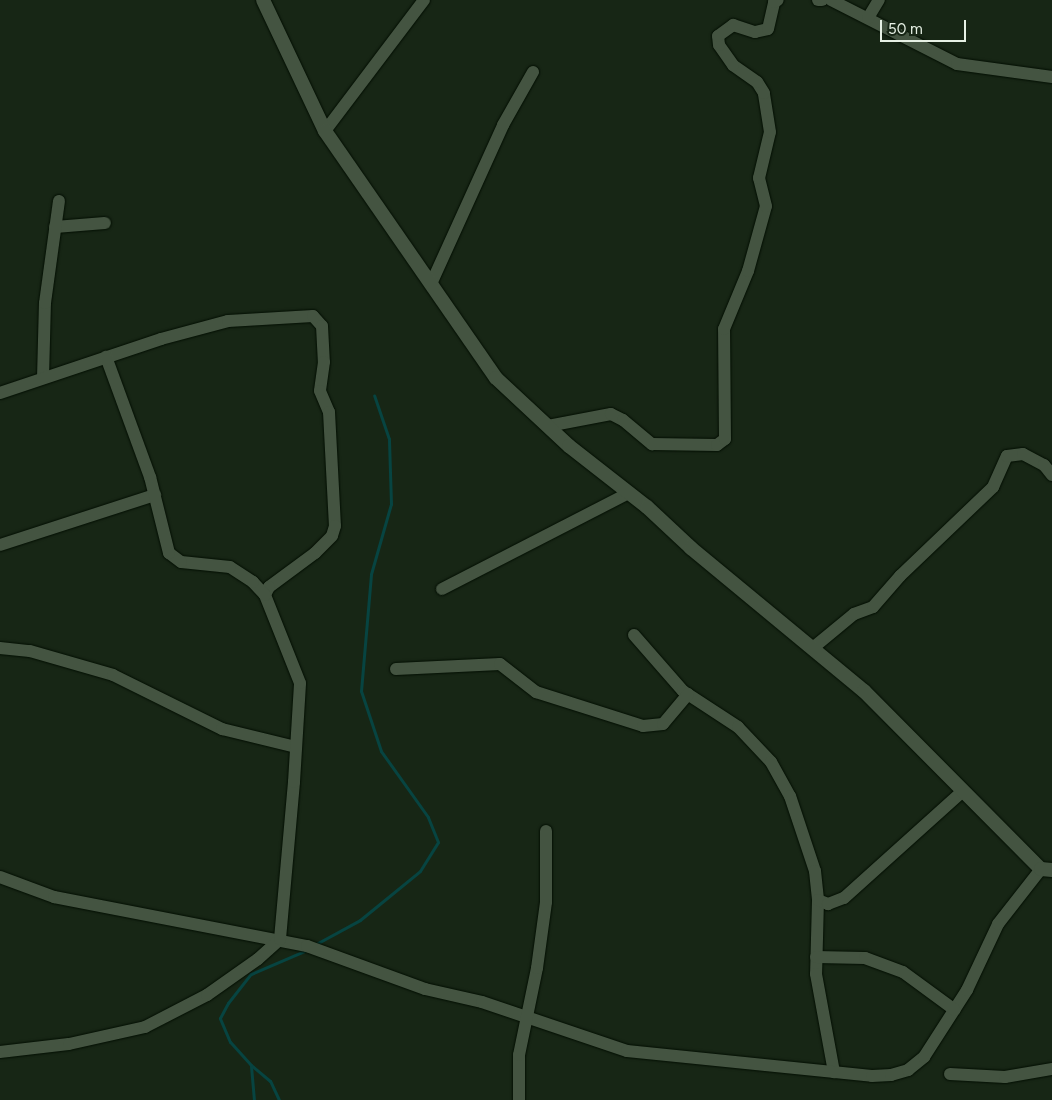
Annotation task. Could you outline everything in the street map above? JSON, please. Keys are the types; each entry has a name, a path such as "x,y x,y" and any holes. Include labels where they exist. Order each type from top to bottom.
{"street":[{"path":"0,877 20,887 62,899 280,939 307,946 350,959 425,990 482,1002 627,1051 891,1076 908,1070 924,1057 955,1010 998,924 1046,869 963,791 864,691 814,647 690,548 511,394 482,361 412,255 325,131 263,0"},
{"path":"325,131 424,0"},
{"path":"548,426 610,414 623,420 652,444 717,445 725,439 724,329 748,271 766,206 759,178 770,132 764,93 757,82 732,64 719,45 718,36 733,25 756,32 768,29 774,2 778,0"},
{"path":"831,0 957,64 1052,77"},
{"path":"868,18 879,0"},
{"path":"431,284 503,125 533,72"},
{"path":"43,378 44,319 59,201"},
{"path":"56,227 105,223"},
{"path":"0,393 228,321 300,314 313,316 322,326 324,362 320,391 329,412 335,526 332,536 315,553 269,587 265,595"},
{"path":"0,1052 68,1044 145,1027 207,995 258,959 280,939 300,683 265,595 242,573 230,567 181,562 169,553 155,495 106,358"},
{"path":"814,647 854,614 873,606 900,576 993,487 1007,456 1023,454 1044,465 1052,475"},
{"path":"442,589 628,493"},
{"path":"0,545 155,495"},
{"path":"634,634 675,683 688,694 738,727 771,762 790,796 810,850 818,900 816,957 819,995 834,1072"},
{"path":"0,648 30,651 113,675 222,729 296,747"},
{"path":"396,669 500,664 536,692 643,726 663,724 688,694"},
{"path":"818,900 828,904 844,898 963,791"},
{"path":"519,1100 518,1064 528,1017 546,902 546,831"},
{"path":"816,957 865,958 902,972 955,1010"},
{"path":"950,1074 1005,1077 1052,1069"}],"waterway":[{"path":"316,944 360,920 420,871 438,842 428,817 381,751 361,691 371,574 391,504 389,439 374,395"},
{"path":"279,1100 270,1081 251,1065 230,1042 220,1018 228,1003 251,974 307,950"},
{"path":"251,1066 254,1100"}]}
